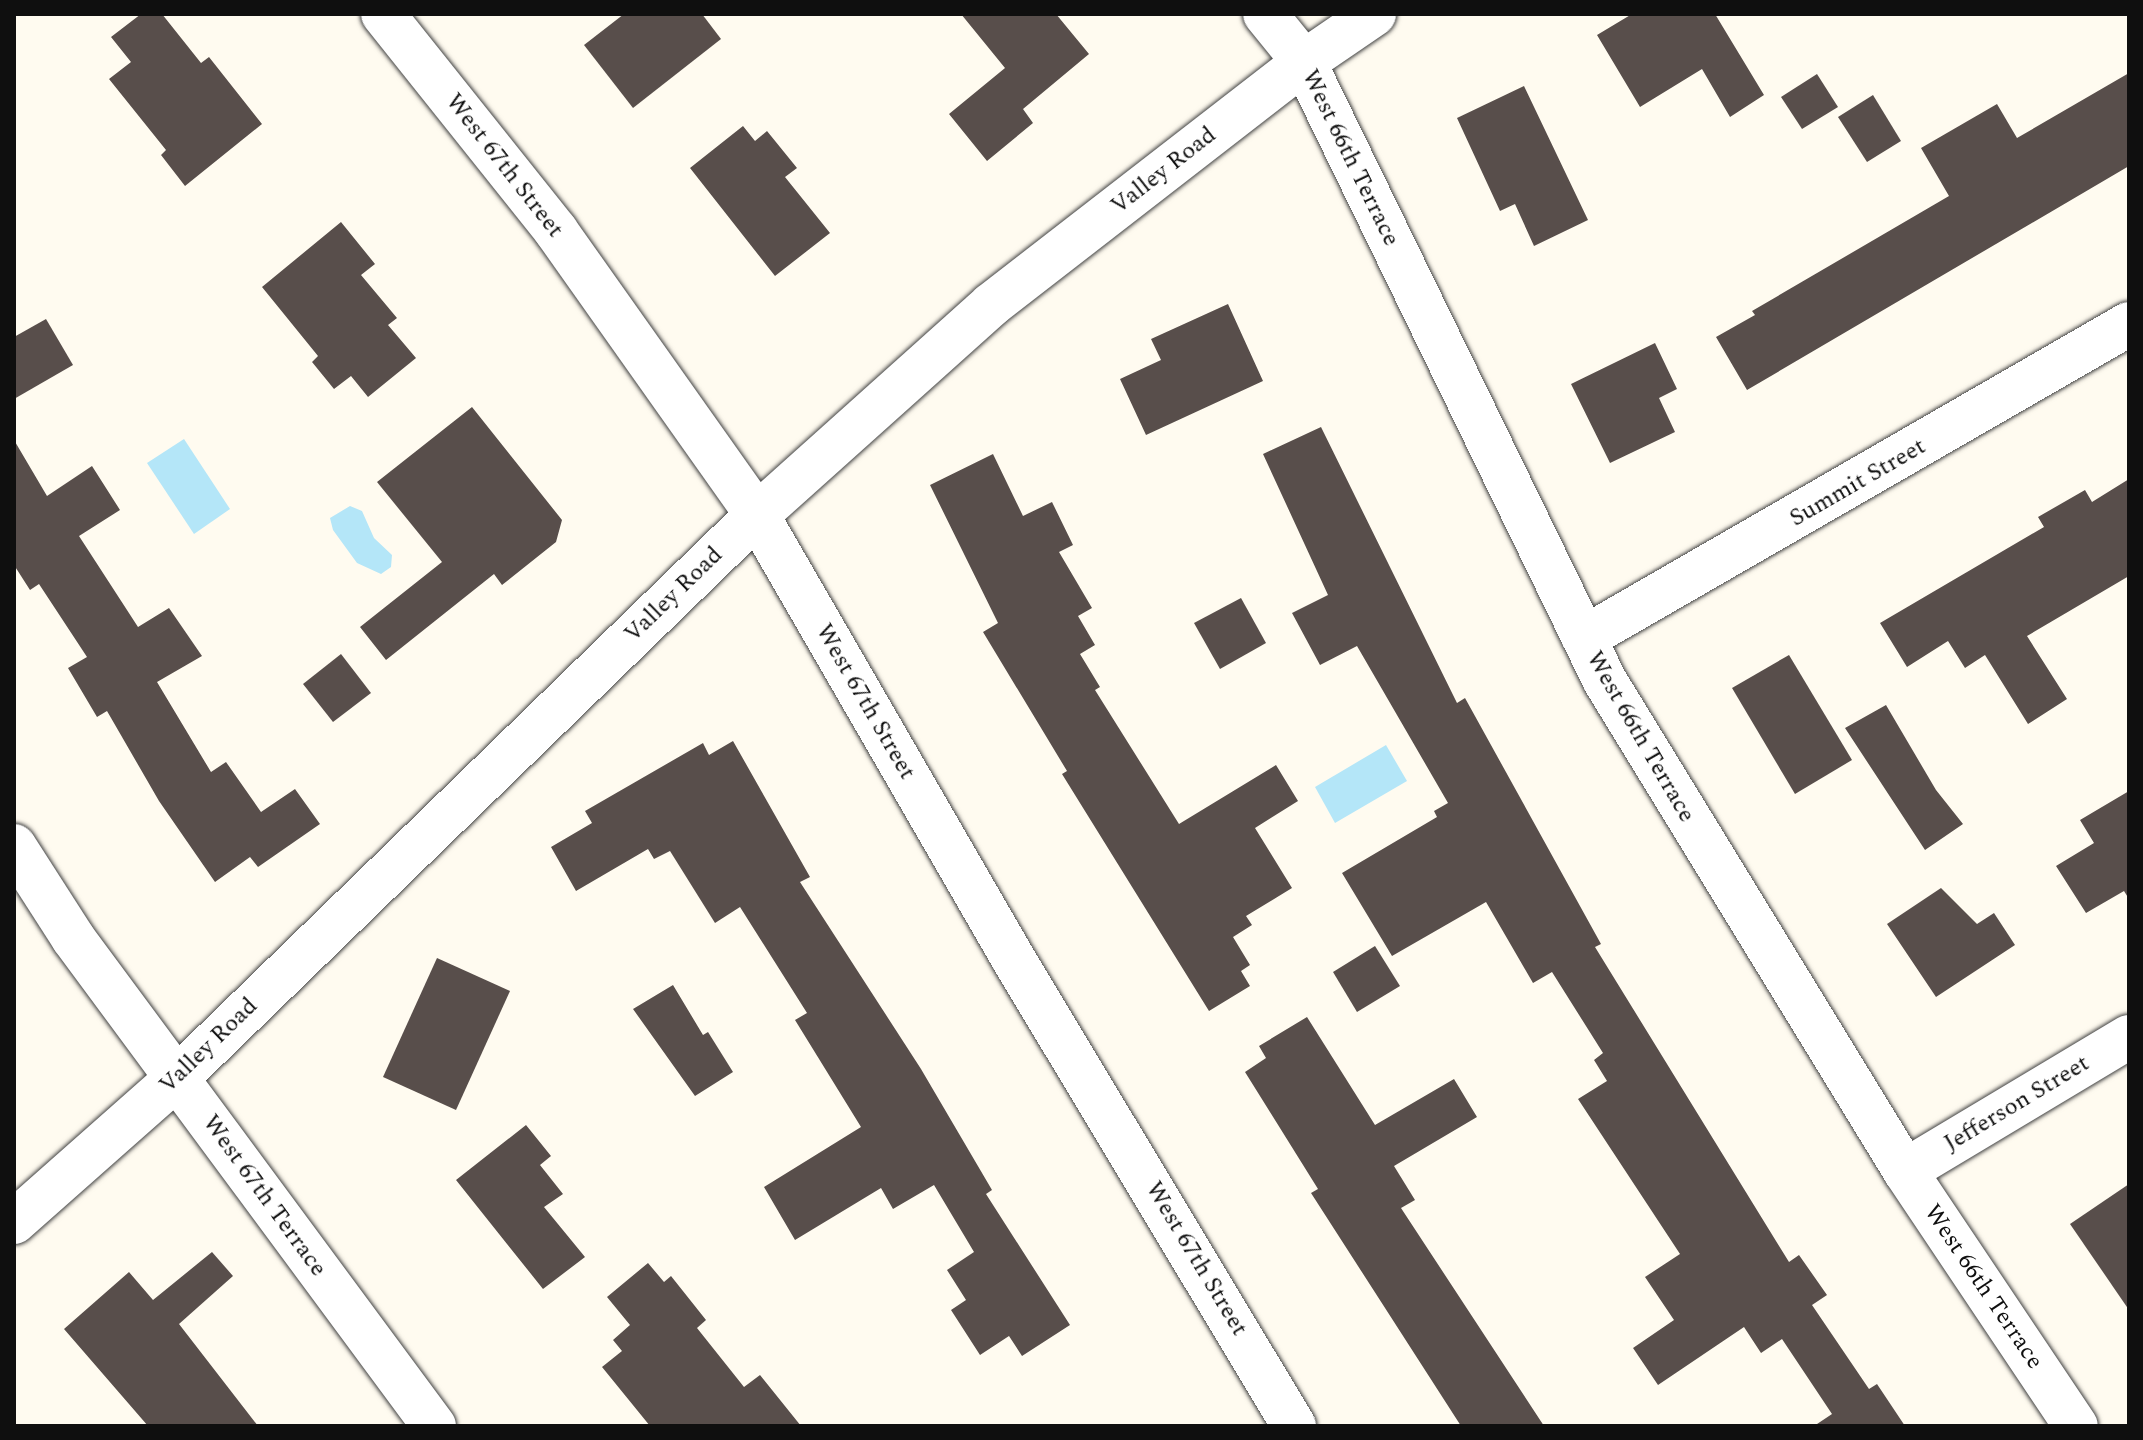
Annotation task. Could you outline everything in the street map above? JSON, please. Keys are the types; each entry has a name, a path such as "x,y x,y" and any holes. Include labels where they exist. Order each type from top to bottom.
{"street":[{"name":"West 67th Street","path":"383,14 556,231 757,515 1014,960 1294,1426"},
{"name":"West 66th Terrace","path":"1265,14 1304,62 1584,638 1728,890 1905,1171 2076,1426"},
{"name":"Valley Road","path":"14,1222 177,1078 757,515 991,305 1304,62 1374,14"},
{"name":"Summit Street","path":"1584,638 2129,324"},
{"name":"West 67th Terrace","path":"14,846 73,938 434,1426"},
{"name":"Jefferson Street","path":"1905,1171 2129,1037"}],"water":[{"path":"184,439 230,509 194,534 147,463"},
{"path":"350,506 362,511 374,538 392,555 391,567 381,574 357,563 333,530 330,518"},
{"path":"1386,745 1407,781 1335,823 1315,787"}],"building":[{"path":"141,14 162,14 201,63 209,57 262,124 185,186 161,155 166,150 109,79 131,62 111,37"},
{"path":"624,14 702,14 721,39 633,108 584,45"},
{"path":"961,14 1056,14 1089,54 1023,109 1033,123 987,161 949,114 1005,68"},
{"path":"1632,14 1715,14 1764,95 1730,117 1702,69 1640,107 1597,35"},
{"path":"2129,73 2129,166 1747,390 1716,337 1755,315 1752,311 1949,196 1921,148 1997,104 2017,138"},
{"path":"1817,74 1838,107 1802,129 1781,97"},
{"path":"1524,86 1588,220 1534,246 1515,204 1500,211 1457,118"},
{"path":"1873,95 1901,141 1867,162 1838,117"},
{"path":"743,126 755,141 767,131 797,168 785,177 830,233 775,276 690,168"},
{"path":"341,222 375,264 361,275 397,318 388,325 416,358 368,397 351,376 334,389 312,362 318,356 262,287"},
{"path":"1228,304 1263,381 1146,435 1120,379 1161,360 1151,339"},
{"path":"46,319 73,365 14,399 14,337"},
{"path":"1655,343 1677,389 1659,398 1675,432 1610,463 1571,384"},
{"path":"472,407 562,520 556,542 502,585 494,574 386,660 360,627 442,562 377,482"},
{"path":"1321,427 1457,703 1465,698 1601,944 1595,947 1789,1262 1799,1255 1827,1295 1812,1305 1869,1389 1877,1384 1905,1426 1814,1426 1832,1414 1782,1339 1761,1353 1744,1327 1658,1385 1633,1348 1674,1320 1645,1277 1680,1254 1578,1099 1607,1081 1594,1060 1603,1053 1552,972 1533,983 1486,902 1392,956 1342,873 1437,817 1434,811 1448,803 1357,646 1320,665 1292,613 1328,595 1263,454"},
{"path":"14,440 47,496 92,466 120,510 79,536 138,627 169,608 202,656 157,682 211,772 226,762 261,812 295,789 320,824 258,867 250,857 215,882 159,801 107,711 97,717 68,668 87,657 39,584 30,590 14,565"},
{"path":"993,454 1023,516 1052,502 1073,545 1059,552 1092,608 1078,616 1095,645 1080,654 1100,687 1095,690 1179,824 1276,765 1298,801 1255,828 1292,888 1246,916 1252,925 1233,937 1250,965 1241,971 1250,986 1209,1011 1062,774 1067,771 983,632 998,623 930,485"},
{"path":"2129,479 2129,576 2027,636 2067,699 2028,724 1985,655 1965,668 1948,641 1907,667 1880,623 2044,527 2038,517 2085,490 2092,502"},
{"path":"1241,598 1266,643 1220,669 1194,623"},
{"path":"341,654 371,693 333,722 303,684"},
{"path":"1789,655 1852,760 1795,794 1732,688"},
{"path":"1886,705 1936,790 1963,824 1925,850 1845,728"},
{"path":"733,741 810,877 800,882 921,1069 992,1190 986,1194 1070,1325 1022,1356 1009,1336 980,1355 951,1310 966,1300 947,1270 974,1252 934,1185 893,1209 881,1188 795,1240 764,1187 861,1127 795,1020 807,1013 740,907 715,923 670,851 654,859 648,849 576,891 551,847 592,823 585,811 703,743 709,755"},
{"path":"2129,791 2129,899 2124,891 2086,913 2056,866 2094,843 2080,820"},
{"path":"1941,888 1977,924 1994,913 2015,945 1936,997 1887,924"},
{"path":"1375,946 1400,986 1357,1012 1333,972"},
{"path":"437,958 510,991 456,1110 383,1077"},
{"path":"673,985 703,1035 708,1032 733,1072 695,1096 633,1009"},
{"path":"1307,1017 1375,1125 1454,1079 1477,1117 1394,1166 1415,1200 1401,1208 1544,1426 1461,1426 1311,1193 1318,1189 1245,1072 1266,1058 1259,1046"},
{"path":"526,1125 551,1156 540,1165 563,1194 544,1207 585,1257 543,1289 456,1180"},
{"path":"2129,1184 2129,1310 2070,1224"},
{"path":"212,1252 233,1276 179,1324 258,1426 148,1426 64,1329 129,1272 153,1300"},
{"path":"648,1263 664,1282 671,1276 706,1320 697,1328 744,1387 760,1375 801,1426 650,1426 602,1367 622,1351 613,1340 630,1325 607,1297"}]}
